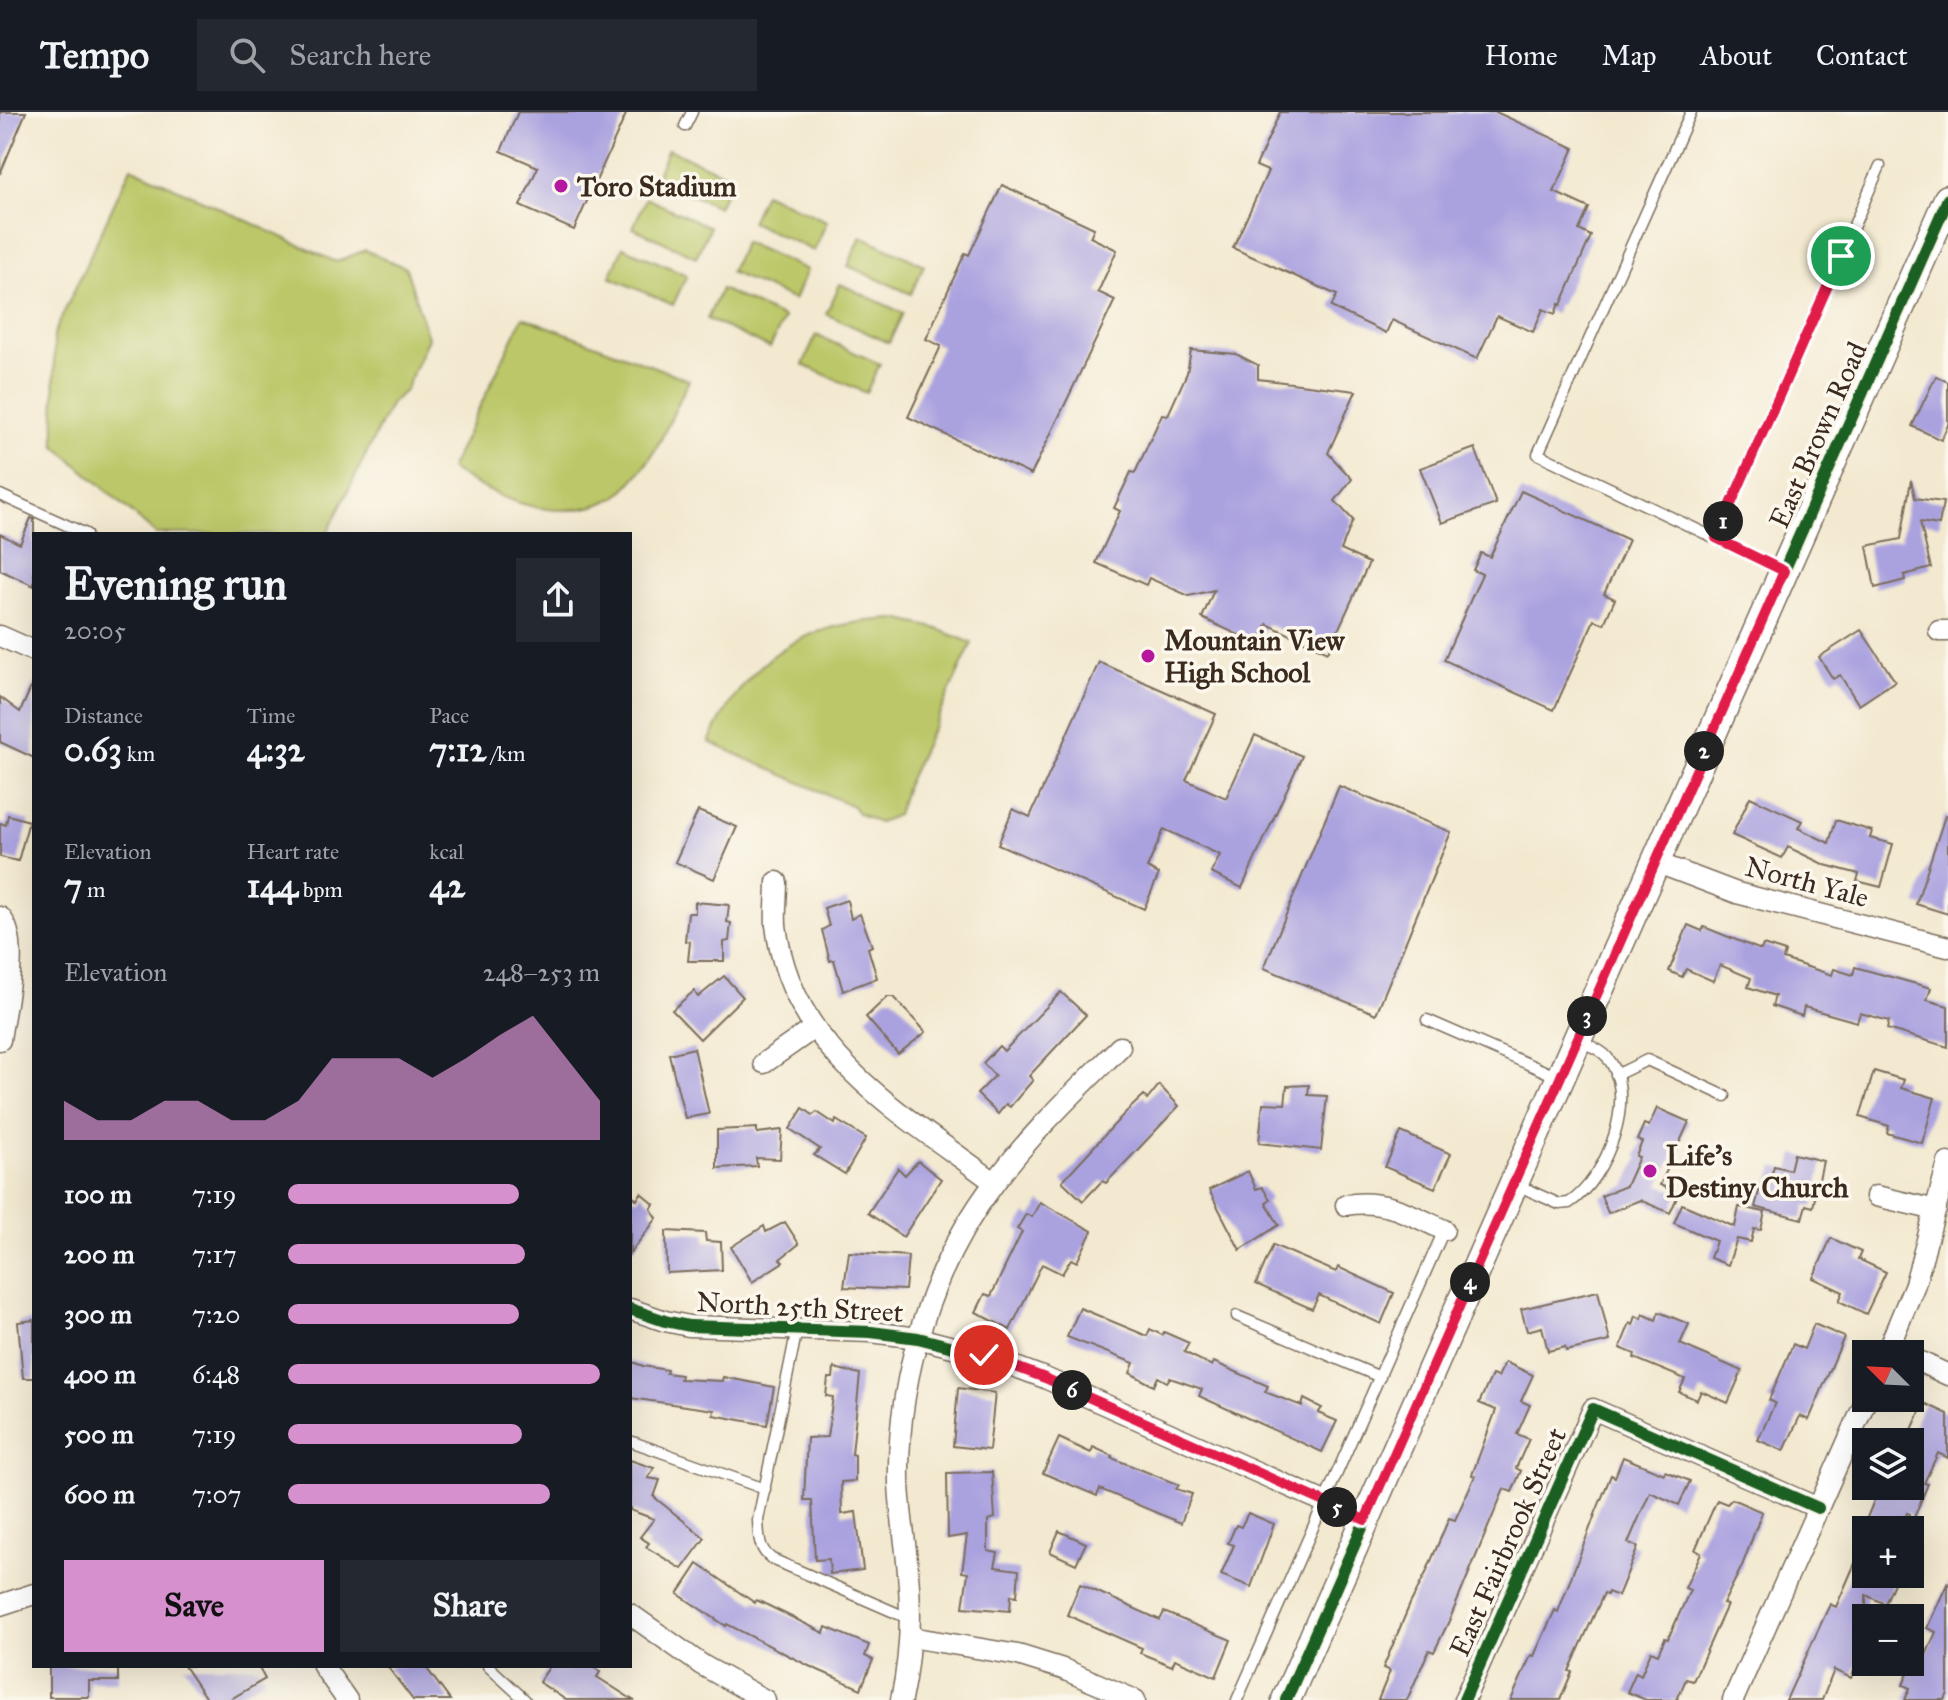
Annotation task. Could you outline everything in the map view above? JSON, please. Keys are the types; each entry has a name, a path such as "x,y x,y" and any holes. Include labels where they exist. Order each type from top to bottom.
{"main road":[{"name":"East Brown Road","path":"1286,1700 1948,199"}],"street":[{"path":"0,636 32,650"},
{"name":"North Yale","path":"1655,862 1737,893 1948,947"},
{"path":"777,882 776,923 780,946 792,985 814,1028 836,1057 863,1084 994,1182"},
{"path":"0,1040 11,949 3,920"},
{"path":"764,1063 814,1028"},
{"path":"901,1700 910,1628 899,1458 907,1387 918,1338 950,1256 994,1182 1031,1138 1120,1047"},
{"path":"1896,1340 1915,1284 1948,1163"},
{"path":"1876,1196 1936,1210"},
{"path":"1346,1205 1369,1202 1394,1207 1444,1230"},
{"name":"North 25th Street","path":"632,1310 689,1326 871,1332 918,1338 974,1351 1022,1369 1365,1520"},
{"path":"1924,1364 1948,1375"},
{"name":"East Fairbrook Street","path":"1464,1700 1593,1409 1818,1508"},
{"path":"1733,1700 1861,1412"},
{"path":"0,1605 32,1595"},
{"path":"632,1615 702,1665 765,1700"},
{"path":"910,1628 1063,1669 1135,1700"},
{"path":"324,1668 336,1696"}],"lane":[{"path":"685,126 692,112"},
{"path":"1691,112 1538,454 1784,571"},
{"path":"1716,538 1880,166"},
{"path":"0,495 82,532"},
{"path":"1427,1020 1560,1078"},
{"path":"1513,1183 1559,1204 1569,1203 1581,1193 1613,1143 1619,1107 1616,1075 1606,1056 1577,1039"},
{"path":"1616,1075 1647,1060 1725,1096"},
{"path":"1237,1700 1444,1230"},
{"path":"1237,1316 1380,1377"},
{"path":"797,1329 758,1520 759,1540 764,1553 910,1628"},
{"path":"632,1442 765,1489"},
{"path":"490,1668 525,1700"}],"green space":[{"path":"668,149 732,177 718,207 655,179"},
{"path":"131,167 336,262 365,250 406,268 428,338 405,391 391,403 328,532 154,532 55,445 54,334"},
{"path":"764,193 827,221 814,251 751,222"},
{"path":"646,198 710,227 696,257 633,228"},
{"path":"861,236 924,265 911,294 848,266"},
{"path":"744,242 807,270 794,300 730,272"},
{"path":"623,247 687,275 673,305 610,277"},
{"path":"840,284 903,313 889,343 826,314"},
{"path":"721,289 784,318 770,348 707,319"},
{"path":"523,317 689,380 649,459 629,485 612,499 591,507 549,509 507,499 450,469"},
{"path":"816,335 880,364 866,393 803,365"},
{"path":"896,619 935,628 972,643 906,786 897,815 878,823 858,813 853,806 709,742 742,687 782,649 832,627"}],"building":[{"path":"0,112 26,112 0,174"},
{"name":"Toro Stadium","path":"518,112 627,112 574,230 520,206 538,167 501,151"},
{"path":"1280,112 1496,112 1574,148 1554,192 1589,208 1579,230 1591,236 1555,314 1543,309 1533,332 1497,316 1477,359 1392,320 1386,333 1331,307 1337,295 1233,248 1268,171 1256,166"},
{"path":"1002,185 1094,228 1090,237 1117,250 1098,292 1115,300 1031,475 908,417 941,346 926,339 965,253 969,255"},
{"path":"1191,350 1236,354 1258,365 1258,379 1356,391 1328,453 1352,479 1335,501 1353,520 1341,550 1369,563 1328,652 1267,624 1258,644 1202,618 1214,590 1189,596 1149,578 1146,585 1096,563 1120,511 1114,508 1131,472 1135,473 1162,414 1168,415 1187,373"},
{"path":"1936,376 1948,382 1948,425 1941,440 1912,426"},
{"path":"1475,448 1496,504 1442,523 1420,468"},
{"path":"1911,480 1915,498 1943,502 1939,525 1920,522 1931,568 1904,575 1905,580 1875,588 1867,546 1901,539"},
{"path":"1521,491 1629,540 1604,594 1615,599 1604,624 1594,620 1554,710 1444,660 1482,574 1473,570 1481,553 1490,557"},
{"path":"31,518 34,519 32,585 0,570 0,534 20,544"},
{"path":"1861,630 1895,681 1859,705 1840,675 1833,679 1819,657"},
{"path":"1099,662 1216,714 1186,780 1226,798 1255,735 1302,756 1242,888 1211,873 1220,855 1164,829 1147,868 1159,874 1144,909 998,844 1013,809 1030,817"},
{"path":"32,685 32,757 0,742 0,697 20,712"},
{"path":"1339,786 1451,832 1376,1014 1264,968"},
{"path":"1750,797 1802,821 1798,828 1829,843 1836,820 1872,831 1870,838 1893,844 1881,887 1857,881 1859,874 1825,865 1788,847 1782,858 1732,835"},
{"path":"698,811 737,827 714,879 675,862"},
{"path":"8,815 29,821 18,861 0,857 0,823 6,825"},
{"path":"1945,816 1948,816 1948,914 1916,904"},
{"path":"847,900 851,919 860,914 872,946 868,948 877,978 843,991 834,960 830,961 822,930 829,926 824,908"},
{"path":"695,902 729,905 727,922 731,923 729,941 724,942 724,961 688,961 690,942 685,941 688,913 695,913"},
{"path":"1688,925 1702,931 1704,927 1761,950 1763,945 1785,952 1783,959 1832,975 1834,969 1853,975 1855,967 1931,988 1927,1000 1948,1006 1948,1047 1887,1029 1889,1021 1860,1013 1857,1022 1804,1007 1802,1016 1772,1006 1775,996 1748,987 1751,978 1720,965 1713,981 1686,969 1682,977 1669,971"},
{"path":"724,976 743,997 700,1039 672,1010 694,991 698,997"},
{"path":"1061,992 1086,1015 1029,1076 1033,1080 1010,1107 1006,1104 998,1114 977,1094 995,1076 983,1063 999,1046 1004,1051"},
{"path":"887,997 893,997 926,1032 898,1054 866,1017"},
{"path":"694,1048 709,1114 685,1118 669,1054"},
{"path":"1874,1071 1904,1080 1901,1088 1935,1098 1922,1143 1887,1133 1889,1126 1860,1117"},
{"path":"1159,1085 1179,1106 1106,1183 1102,1181 1083,1201 1062,1181 1125,1113 1144,1095 1147,1100"},
{"path":"1309,1085 1308,1095 1327,1096 1321,1150 1259,1143 1263,1103 1285,1104 1287,1086"},
{"path":"803,1108 813,1115 817,1112 835,1124 836,1120 866,1138 845,1174 814,1155 820,1149 790,1129"},
{"name":"Life's Destiny Church","path":"1657,1108 1689,1122 1660,1185 1679,1193 1670,1213 1640,1200 1608,1213 1601,1196 1626,1186 1639,1157 1636,1156 1642,1142 1637,1140 1644,1124 1649,1126"},
{"path":"757,1128 757,1133 782,1130 780,1159 756,1158 757,1166 717,1168 717,1130"},
{"path":"1401,1132 1451,1154 1435,1188 1385,1167"},
{"path":"1794,1154 1823,1161 1813,1207 1806,1205 1802,1219 1755,1207 1761,1184 1768,1186 1774,1166 1790,1170"},
{"path":"918,1161 941,1179 903,1237 868,1213 898,1168 905,1175"},
{"path":"1248,1171 1256,1189 1262,1187 1270,1199 1266,1203 1279,1225 1240,1250 1209,1190"},
{"path":"641,1193 654,1204 651,1209 657,1218 632,1250 632,1195 637,1200"},
{"path":"1040,1202 1092,1231 1077,1262 1071,1259 1062,1274 1042,1264 1010,1330 976,1312 985,1294 991,1296 1022,1232 1017,1229 1026,1214 1032,1217"},
{"path":"1682,1204 1735,1227 1739,1207 1765,1212 1761,1230 1754,1229 1751,1242 1737,1239 1728,1265 1710,1258 1716,1241 1674,1223"},
{"path":"785,1222 799,1244 780,1259 783,1262 752,1282 731,1247 764,1226 766,1232"},
{"path":"666,1231 705,1233 706,1241 721,1242 722,1270 667,1273"},
{"path":"1831,1238 1861,1252 1858,1259 1886,1272 1866,1314 1839,1301 1843,1292 1813,1278"},
{"path":"1273,1245 1336,1272 1338,1267 1394,1293 1381,1324 1319,1295 1312,1309 1256,1284"},
{"path":"849,1252 908,1256 905,1290 844,1287"},
{"path":"1598,1291 1610,1341 1566,1351 1565,1347 1548,1351 1542,1327 1527,1331 1521,1309"},
{"path":"1080,1308 1147,1336 1150,1329 1162,1335 1164,1332 1189,1343 1184,1352 1212,1366 1214,1362 1268,1386 1265,1392 1302,1406 1304,1399 1322,1408 1318,1413 1337,1421 1322,1452 1199,1396 1202,1389 1170,1378 1167,1382 1158,1377 1154,1386 1130,1373 1134,1363 1067,1337"},
{"path":"1659,1312 1689,1324 1680,1344 1742,1371 1728,1403 1701,1391 1697,1400 1679,1392 1685,1379 1634,1358 1635,1354 1620,1348 1636,1316 1642,1319 1643,1314 1656,1320"},
{"path":"32,1320 32,1378 23,1378 18,1322"},
{"path":"1814,1324 1844,1337 1809,1420 1800,1416 1784,1451 1758,1440 1775,1403 1769,1400 1793,1344 1804,1349"},
{"path":"632,1362 681,1375 680,1379 722,1381 723,1377 774,1387 767,1425 713,1415 714,1410 632,1398"},
{"path":"1505,1362 1533,1375 1521,1401 1530,1405 1517,1434 1529,1439 1516,1468 1521,1471 1512,1492 1504,1489 1449,1621 1434,1652 1429,1650 1407,1700 1378,1700 1390,1671 1383,1668 1410,1604 1449,1518 1455,1520 1475,1476 1472,1475 1496,1410 1479,1403 1492,1375 1498,1377"},
{"path":"834,1368 860,1374 852,1454 855,1455 855,1481 841,1482 842,1514 856,1512 863,1570 830,1574 829,1559 815,1560 812,1500 804,1500 807,1438 827,1437 833,1397 826,1396 828,1378 833,1378"},
{"path":"958,1388 995,1393 989,1450 953,1446"},
{"path":"1924,1403 1948,1414 1948,1458 1938,1453 1924,1483 1924,1428 1913,1428 1920,1412 1924,1412"},
{"path":"1059,1438 1091,1453 1093,1447 1179,1485 1176,1489 1192,1494 1181,1523 1100,1489 1097,1496 1043,1473"},
{"path":"1623,1457 1690,1481 1679,1505 1650,1492 1628,1543 1638,1547 1618,1596 1604,1593 1569,1671 1572,1672 1560,1700 1511,1700 1555,1610 1558,1612 1611,1475 1615,1477"},
{"path":"632,1461 654,1468 648,1478 660,1480 654,1497 705,1538 682,1569 646,1547 649,1543 640,1537 654,1519 632,1511"},
{"path":"992,1472 995,1518 988,1520 988,1551 998,1553 995,1567 1019,1570 1017,1596 1011,1595 1010,1611 963,1607 968,1573 962,1572 967,1535 948,1538 947,1473"},
{"path":"1732,1499 1762,1512 1742,1566 1723,1604 1727,1605 1693,1681 1686,1679 1677,1700 1646,1700 1627,1692 1636,1672 1641,1675 1651,1651 1658,1654 1665,1638 1668,1639 1690,1590 1685,1588 1701,1553 1695,1550 1717,1500 1727,1504"},
{"path":"1874,1500 1921,1500 1915,1516 1907,1513 1906,1516 1868,1516"},
{"path":"1248,1513 1274,1524 1251,1587 1221,1575 1234,1545 1228,1543 1236,1525 1241,1527"},
{"path":"1059,1531 1086,1543 1076,1564 1050,1552"},
{"path":"698,1564 755,1603 756,1600 763,1603 824,1633 826,1627 869,1645 865,1656 873,1660 861,1689 726,1626 678,1594"},
{"path":"1852,1570 1852,1588 1892,1588 1885,1604 1866,1595 1866,1604 1852,1604 1851,1678 1834,1670 1822,1700 1786,1700 1830,1604 1836,1607"},
{"path":"1948,1582 1948,1693 1945,1700 1905,1700 1910,1688 1903,1685 1907,1676 1924,1676 1924,1660 1936,1632 1927,1628"},
{"path":"1080,1584 1160,1620 1164,1612 1231,1640 1216,1677 1175,1659 1172,1666 1140,1653 1142,1648 1067,1615"},
{"path":"49,1668 118,1668 118,1681 89,1681 89,1697 49,1697"},
{"path":"185,1668 259,1668 265,1679 229,1700 207,1700"},
{"path":"389,1668 426,1668 450,1700 413,1700"},
{"path":"549,1668 595,1668 600,1672 597,1677 633,1700 566,1700 539,1682"}],"cycle path":[{"path":"1286,1700 1948,199"},
{"path":"632,1310 689,1326 871,1332 918,1338 984,1355 1045,1378 1365,1520"},
{"path":"1464,1700 1593,1409 1818,1508"}],"place":[{"name":"Toro Stadium","path":"561,186"},
{"name":"Mountain View High School","path":"1148,656"},
{"name":"Life's Destiny Church","path":"1650,1171"}],"route":[{"path":"984,1355 1045,1378 1365,1520 1784,571 1716,538 1841,256"}]}
